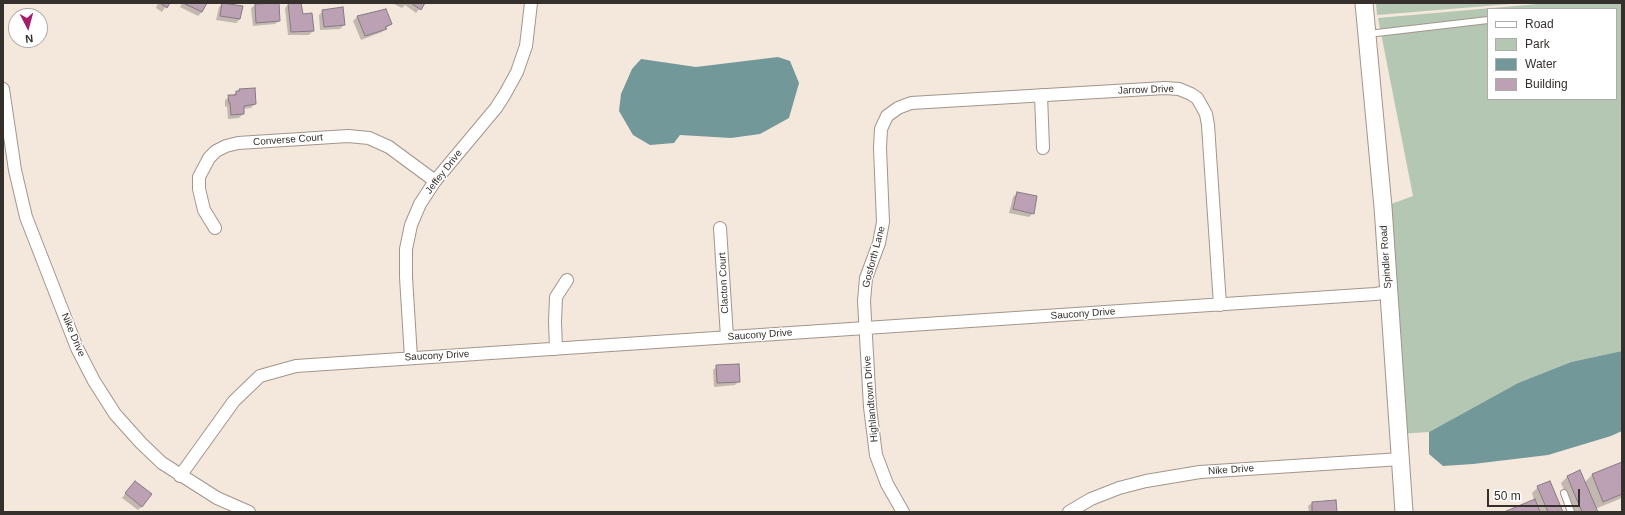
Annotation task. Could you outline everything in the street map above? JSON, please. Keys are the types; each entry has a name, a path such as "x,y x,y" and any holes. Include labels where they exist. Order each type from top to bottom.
{"street":[{"name":"Jeffey Drive","path":"411,358 406,277 406,249 411,226 420,204 435,181 496,108 517,72 526,46 531,3"},
{"name":"Spindler Road","path":"1364,3 1368,34 1389,292 1404,512"},
{"name":"Jarrow Drive","path":"888,116 898,108 912,103 1041,95 1165,88 1179,89 1197,98 1206,114 1208,125 1220,305"},
{"name":"Nike Drive","path":"3,89 8,155 26,217 77,348 94,381 115,414 141,443 162,463 180,476 217,498 249,512"},
{"path":"1041,95 1043,148"},
{"name":"Gosforth Lane","path":"865,328 864,288 866,278 879,243 883,222 880,129 888,116"},
{"name":"Converse Court","path":"215,228 204,210 199,189 199,177 209,158 226,146 238,143 348,136 369,138 389,147 435,181"},
{"name":"Clacton Court","path":"720,228 727,337"},
{"path":"556,349 556,297 567,280"},
{"name":"Saucony Drive","path":"180,476 234,401 260,376 296,366 1220,305 1389,292"},
{"name":"Highlandtown Drive","path":"865,328 871,421 876,455 887,484 903,512"},
{"name":"Nike Drive","path":"1069,512 1092,499 1119,488 1146,481 1200,472 1401,459"}],"lane":[{"path":"1368,34 1487,20"},
{"path":"1564,493 1571,512"}],"green space":[{"path":"1376,3 1523,3 1377,15"},
{"path":"1549,3 1622,3 1622,351 1571,362 1518,383 1429,432 1399,434 1383,207 1413,196 1378,18 1487,8 1487,100 1617,100 1617,8 1492,8"}],"water":[{"path":"778,57 790,61 799,83 789,118 760,134 731,138 680,135 674,143 650,145 633,135 619,111 621,94 632,69 641,59 696,67"},
{"path":"1622,351 1622,431 1611,436 1548,455 1473,464 1443,466 1429,454 1429,432 1518,383 1571,362"}],"building":[{"path":"160,3 170,3 167,8"},
{"path":"183,3 207,3 202,12"},
{"path":"222,3 243,6 240,19 220,16"},
{"path":"279,3 280,21 256,23 255,4"},
{"path":"288,3 301,3 303,14 312,13 314,31 291,32"},
{"path":"411,3 425,3 421,10"},
{"path":"343,7 345,25 324,27 322,10"},
{"path":"386,9 392,24 385,27 387,29 365,36 357,16"},
{"path":"255,88 256,104 244,106 244,114 231,115 228,95 236,95 236,91 240,91 239,89"},
{"path":"1017,192 1037,196 1034,214 1013,209"},
{"path":"739,364 740,382 717,383 716,365"},
{"path":"1622,462 1622,494 1603,502 1592,474"},
{"path":"1580,470 1598,512 1582,512 1567,476"},
{"path":"135,481 152,494 142,507 125,493"},
{"path":"1550,481 1563,512 1548,512 1537,486"},
{"path":"1535,499 1540,512 1504,512"},
{"path":"1336,500 1337,512 1312,512 1312,502"}]}
